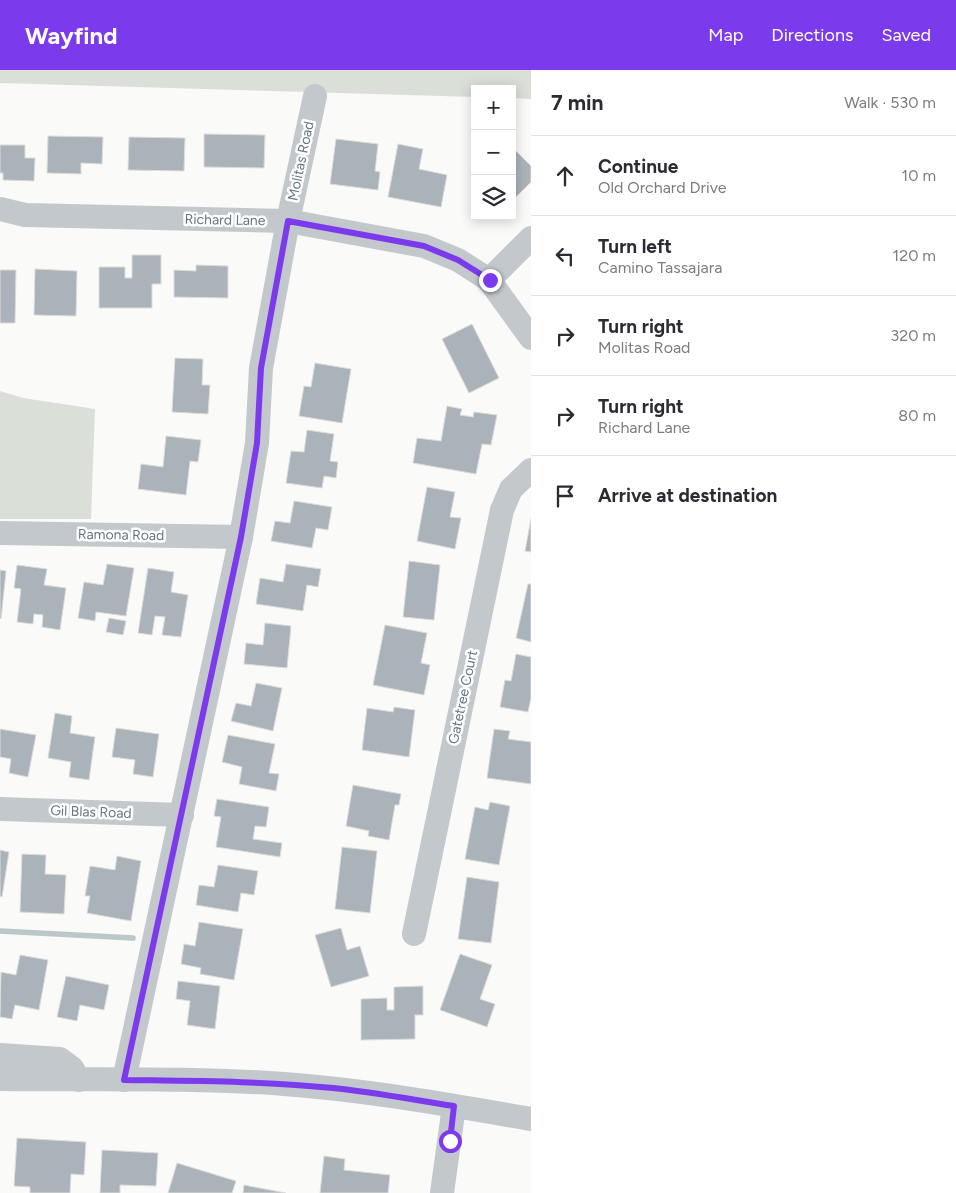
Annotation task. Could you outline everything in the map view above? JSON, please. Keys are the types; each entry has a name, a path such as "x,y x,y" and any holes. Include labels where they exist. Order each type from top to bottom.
{"street":[{"name":"Molitas Road","path":"124,1080 241,537 257,443 261,368 288,221 315,96"},
{"name":"Richard Lane","path":"0,209 25,215 288,221 424,246 458,260 490,280 531,338"},
{"path":"490,280 531,238"},
{"name":"Gatetree Court","path":"414,934 502,510 511,489 531,470"},
{"name":"Ramona Road","path":"0,533 241,537"},
{"name":"Gil Blas Road","path":"0,809 182,815"},
{"path":"0,1055 60,1060 72,1068 79,1080"},
{"path":"0,1078 239,1081 285,1084 335,1088 531,1119"},
{"path":"442,1193 454,1106"}],"shaded area":[{"path":"0,70 531,70 531,99 516,98 516,85 471,85 471,97 0,83"},
{"path":"0,391 23,398 95,409 91,519 0,519"}],"building":[{"path":"204,134 265,135 264,168 204,167"},
{"path":"48,136 103,137 102,164 81,163 81,174 47,173"},
{"path":"129,137 185,138 184,171 128,170"},
{"path":"336,139 378,144 375,171 380,172 378,190 330,184"},
{"path":"398,144 423,149 419,169 447,175 441,207 388,197"},
{"path":"0,145 25,145 25,158 35,158 34,181 3,180 3,173 0,173"},
{"path":"516,151 531,166 531,182 516,197"},
{"path":"132,255 161,255 161,284 152,284 152,308 99,308 99,267 125,267 125,278 132,278"},
{"path":"196,265 228,266 228,298 174,297 174,270 196,271"},
{"path":"35,269 77,271 76,316 34,315"},
{"path":"0,270 16,270 15,323 0,323"},
{"path":"472,324 499,378 469,393 442,339"},
{"path":"175,358 203,359 202,385 210,385 208,414 172,412"},
{"path":"315,363 351,369 342,423 299,416 304,386 311,387"},
{"path":"447,406 462,409 460,415 473,417 474,412 497,415 491,445 482,444 476,474 413,463 417,438 441,441"},
{"path":"307,430 334,434 330,461 338,462 336,478 324,476 322,488 286,483 291,451 304,452"},
{"path":"166,436 201,440 198,462 190,461 186,495 138,489 141,464 163,467"},
{"path":"427,487 455,492 450,517 461,518 455,549 417,541"},
{"path":"294,501 332,507 328,530 316,528 312,548 271,541 275,521 290,523"},
{"path":"531,519 531,552 525,551"},
{"path":"409,561 440,565 434,620 403,617"},
{"path":"107,564 134,568 126,616 96,612 95,621 78,618 84,582 103,585"},
{"path":"286,564 321,569 318,587 307,585 303,611 256,604 260,578 283,582"},
{"path":"17,565 47,569 44,585 66,588 60,630 42,627 43,615 34,614 33,624 17,622 21,589 14,588"},
{"path":"148,568 174,572 171,592 188,595 181,637 162,635 165,617 155,616 152,635 138,633"},
{"path":"0,570 6,571 1,619 0,618"},
{"path":"528,584 531,584 531,642 516,638"},
{"path":"109,618 126,621 123,635 106,632"},
{"path":"265,623 291,626 287,668 244,664 246,643 263,645"},
{"path":"385,625 427,633 421,663 430,665 424,695 373,685"},
{"path":"516,654 531,657 531,698 528,712 500,707 505,680 511,681"},
{"path":"256,683 282,688 273,731 231,721 236,703 251,706"},
{"path":"394,707 415,710 409,757 362,750 367,708 393,712"},
{"path":"55,713 72,716 70,733 95,737 89,780 69,777 71,762 48,758"},
{"path":"116,728 159,734 153,777 133,774 135,760 112,757"},
{"path":"0,729 36,735 28,777 9,773 11,759 0,757"},
{"path":"494,729 510,731 508,739 531,742 531,784 487,778"},
{"path":"228,735 275,744 269,773 279,774 276,791 239,784 242,767 222,762"},
{"path":"353,785 401,794 399,805 395,805 389,840 368,836 369,831 346,826"},
{"path":"217,799 269,807 266,827 255,826 253,839 282,843 280,857 216,847 221,817 214,816"},
{"path":"490,802 510,806 499,865 465,859 475,807 488,810"},
{"path":"342,847 377,851 370,913 335,909"},
{"path":"0,850 9,852 2,897 0,896"},
{"path":"22,854 46,855 45,874 66,875 64,914 20,912"},
{"path":"117,856 141,861 131,921 87,913 90,896 85,896 90,866 115,870"},
{"path":"218,865 258,871 254,895 241,893 238,912 196,905 199,885 214,887"},
{"path":"467,877 499,882 491,943 458,939"},
{"path":"199,922 243,929 234,980 200,974 201,968 181,964 184,944 195,946"},
{"path":"341,928 347,950 360,946 369,976 331,987 315,935"},
{"path":"460,954 492,965 480,999 495,1004 487,1027 440,1010"},
{"path":"20,955 48,960 39,1010 15,1005 12,1019 0,1017 1,972 16,975"},
{"path":"66,976 109,985 104,1010 80,1005 77,1021 57,1017"},
{"path":"178,981 220,986 215,1029 187,1025 190,1001 176,999"},
{"path":"423,986 423,1015 415,1015 415,1039 361,1040 361,999 387,998 387,1010 394,1010 394,987"},
{"path":"17,1138 86,1142 84,1175 71,1174 70,1193 30,1193 30,1187 14,1186"},
{"path":"102,1150 158,1153 156,1186 120,1185 120,1193 100,1193"},
{"path":"324,1156 345,1159 344,1170 390,1175 388,1193 320,1193"},
{"path":"177,1163 236,1181 232,1193 168,1193"},
{"path":"244,1185 286,1193 243,1193"}],"waterway":[{"path":"0,931 133,938"}],"route":[{"path":"450,1141 454,1106 335,1088 285,1084 239,1081 124,1080 241,537 257,443 261,368 288,221 424,246 458,260 490,280"}]}
